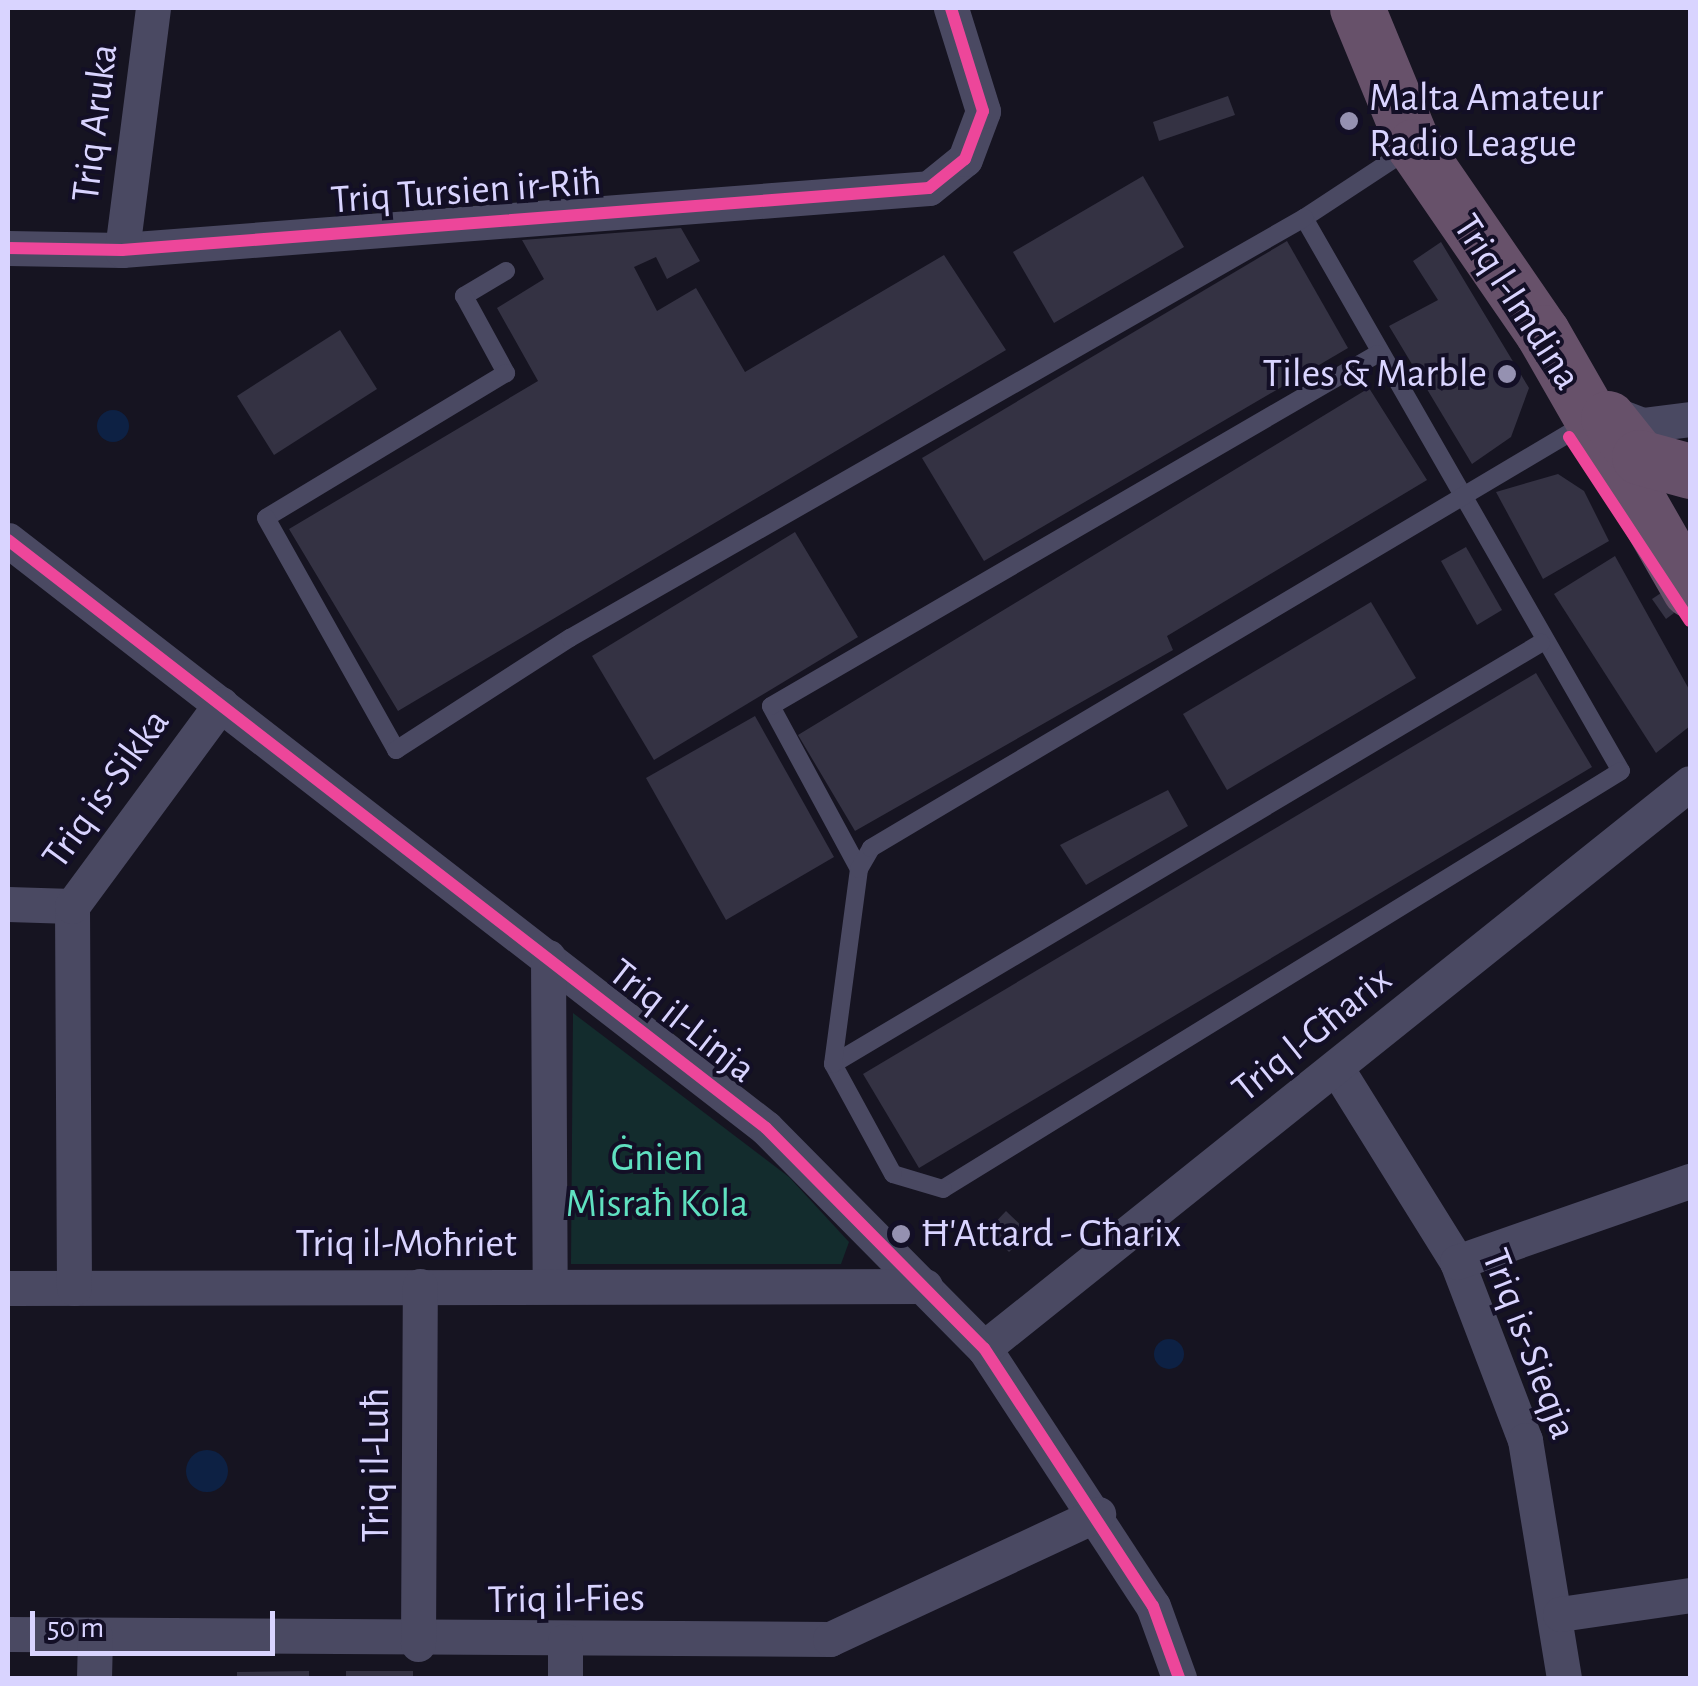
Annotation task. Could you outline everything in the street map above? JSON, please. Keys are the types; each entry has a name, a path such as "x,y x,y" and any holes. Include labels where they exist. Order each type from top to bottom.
{"highway":[{"name":"Triq l-Imdina","path":"1357,8 1414,146 1596,414 1690,590"},
{"path":"1596,414 1639,457 1690,471"}],"street":[{"name":"Triq Aruka","path":"122,250 153,8"},
{"name":"Triq Tursien ir-Riħ","path":"8,248 122,250 928,188 965,159 983,111 951,8"},
{"path":"1596,414 1642,425 1690,419"},
{"name":"Triq il-Linja","path":"8,540 766,1128 984,1348 1098,1514 1153,1606 1179,1678"},
{"name":"Triq is-Sikka","path":"74,1288 72,906 221,704"},
{"name":"Triq l-Għarix","path":"984,1348 1690,783"},
{"path":"8,904 72,906"},
{"path":"548,957 550,1285"},
{"name":"Triq is-Sieqja","path":"1336,1069 1456,1262 1525,1440 1560,1614 1564,1678"},
{"path":"1456,1262 1690,1181"},
{"name":"Triq il-Luħ","path":"418,1644 420,1286"},
{"name":"Triq il-Moħriet","path":"8,1288 924,1286"},
{"name":"Triq il-Fies","path":"8,1634 418,1644 830,1639 1098,1514"},
{"path":"1560,1614 1690,1595"},
{"path":"94,1636 94,1678"},
{"path":"565,1641 565,1678"}],"lane":[{"path":"506,270 464,296 506,373 266,518 396,750 570,638 1304,218 1414,146"},
{"path":"1304,218 1457,497 1621,771 943,1189 893,1174 833,1064 859,868 871,848 1457,497 1596,414"},
{"path":"859,868 771,706 1377,354"},
{"path":"833,1064 1541,643"}],"green space":[{"name":"Ġnien Misraħ Kola","path":"573,1013 789,1177 849,1242 841,1264 571,1264"}],"water":[{"path":"113,410 124,415 129,426 124,437 113,442 102,437 97,426 102,415"},
{"path":"1169,1339 1180,1343 1184,1354 1180,1365 1169,1369 1158,1365 1154,1354 1158,1343"},
{"path":"207,1450 222,1456 228,1471 222,1486 207,1492 192,1486 186,1471 192,1456"}],"building":[{"path":"1228,96 1235,115 1159,141 1153,122"},
{"path":"1143,176 1184,247 1054,323 1013,252"},
{"path":"681,228 700,261 667,279 656,257 634,267 657,311 696,288 745,372 944,255 1006,350 398,711 289,529 538,381 497,308 544,279 522,240"},
{"path":"1287,241 1348,348 984,561 922,458"},
{"path":"1441,242 1529,388 1511,437 1472,464 1389,326 1438,300 1413,261"},
{"path":"340,330 377,389 274,455 237,396"},
{"path":"1369,388 1427,480 1167,636 1173,650 855,831 798,735"},
{"path":"1558,474 1584,491 1609,541 1543,579 1496,492"},
{"path":"795,532 858,637 654,760 592,656"},
{"path":"1466,547 1502,610 1477,625 1441,561"},
{"path":"1615,556 1690,691 1690,726 1656,753 1554,594"},
{"path":"1661,593 1674,613 1666,619 1652,599"},
{"path":"1371,602 1416,678 1227,790 1183,714"},
{"path":"1536,673 1592,767 919,1168 863,1074"},
{"path":"755,716 834,857 726,920 646,778"},
{"path":"1168,790 1188,826 1086,885 1060,845"},
{"path":"1006,1211 1029,1233 1009,1252 988,1230"},
{"path":"309,1671 309,1678 237,1678 237,1672"},
{"path":"346,1671 413,1671 413,1678 346,1678"}],"cycle path":[{"path":"8,248 122,250 929,188 965,159 983,111 951,8"},
{"path":"1569,437 1690,621"},
{"path":"8,540 766,1128 984,1348 1153,1606 1179,1678"}],"place":[{"name":"Malta Amateur Radio League","path":"1349,121"},
{"name":"Tiles & Marble","path":"1507,374"},
{"name":"Ħ'Attard - Għarix","path":"901,1234"}]}
